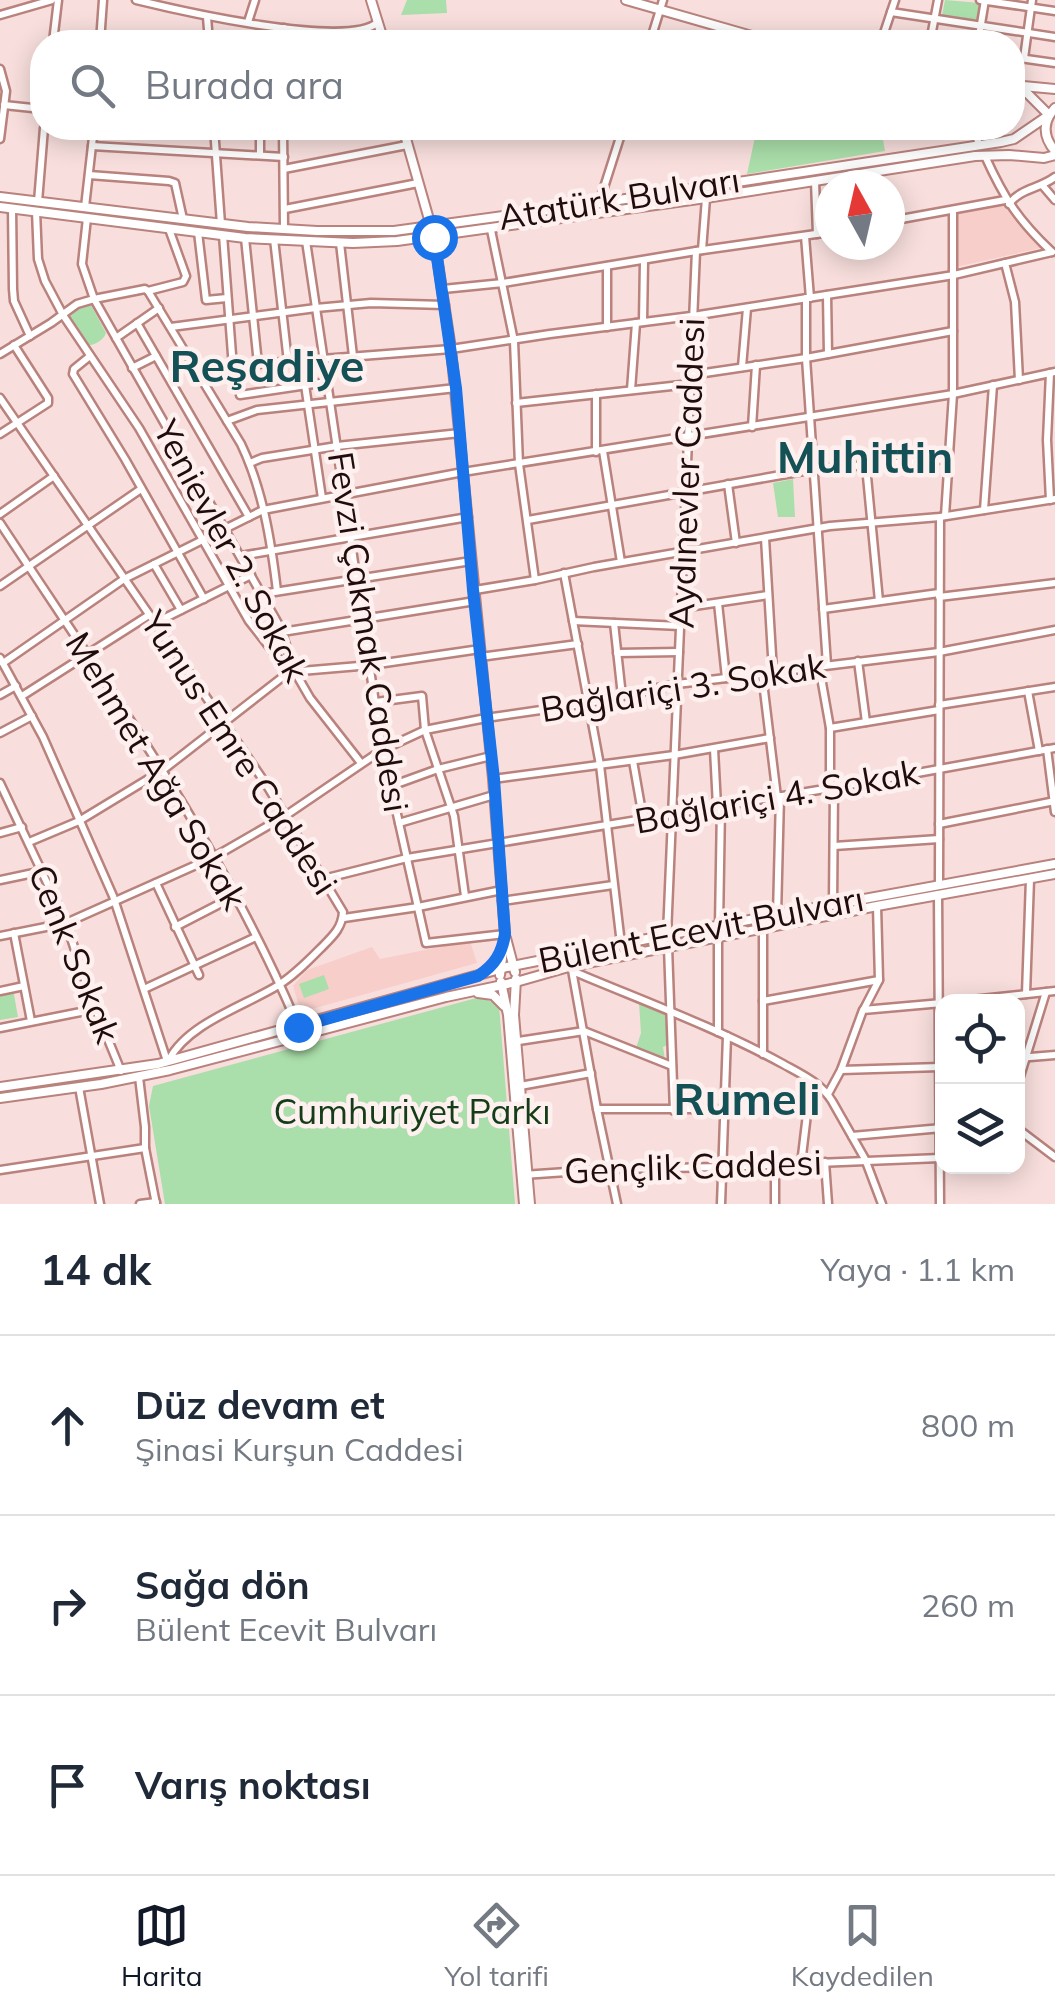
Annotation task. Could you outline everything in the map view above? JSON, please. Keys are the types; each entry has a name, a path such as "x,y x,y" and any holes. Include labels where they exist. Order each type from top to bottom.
{"main road":[{"path":"371,0 380,30"},
{"path":"626,0 731,30"},
{"path":"1025,88 1055,89"},
{"path":"1025,92 1052,112 1046,122 1046,136 1055,153"},
{"name":"Atatürk Bulvarı","path":"1025,131 1052,112"},
{"path":"406,140 434,237 452,349 494,779 527,1204"},
{"name":"Atatürk Bulvarı","path":"0,207 85,207 284,229 394,231 1007,140"},
{"name":"Atatürk Bulvarı","path":"890,170 985,156 1050,158 1055,153"},
{"name":"Atatürk Bulvarı","path":"0,197 87,218 245,238 396,242 815,181"},
{"name":"Bülent Ecevit Bulvarı","path":"165,1066 478,976 535,976 877,906 1055,864"},
{"name":"Bülent Ecevit Bulvarı","path":"0,1098 80,1087 464,993 542,961 621,944 833,904 1055,874"},
{"path":"506,945 522,958 542,961"},
{"path":"478,976 493,966 506,945"},
{"path":"511,1015 519,990 535,976"},
{"path":"464,993 493,995 511,1015"},
{"path":"122,1075 139,1077 165,1066"},
{"name":"Bülent Ecevit Bulvarı","path":"0,1087 122,1075"}],"street":[{"path":"0,15 52,0 53,30"},
{"path":"101,30 103,0"},
{"path":"136,0 207,17 306,30"},
{"path":"178,10 182,0"},
{"path":"248,22 255,0"},
{"path":"654,30 663,0"},
{"path":"885,30 895,0"},
{"path":"932,30 938,0"},
{"path":"980,30 984,0 1032,4 1055,11"},
{"path":"1025,52 1032,4"},
{"path":"891,12 1007,30"},
{"path":"207,17 208,30"},
{"path":"364,30 378,22"},
{"path":"1025,33 1055,37"},
{"path":"1025,58 1055,63"},
{"path":"0,69 6,91 0,140"},
{"path":"4,106 30,107"},
{"path":"43,140 37,206 38,259 45,282 62,315 138,428 249,621 292,672"},
{"path":"85,207 93,140"},
{"path":"215,140 221,224"},
{"path":"260,140 260,156"},
{"path":"283,140 284,229"},
{"path":"598,203 618,140"},
{"path":"978,140 979,144"},
{"path":"284,168 407,144"},
{"path":"92,146 284,157"},
{"path":"985,156 1006,200 1054,254"},
{"path":"89,176 169,180 175,183 183,219"},
{"path":"905,218 1006,200 1043,186 1055,177"},
{"path":"285,210 418,183"},
{"path":"1043,186 1055,200"},
{"name":"Aydınevler Caddesi","path":"667,935 693,316 706,198"},
{"path":"12,208 12,289 30,336"},
{"path":"940,994 939,595 953,394 953,210"},
{"name":"Yenievler 2. Sokak","path":"87,218 82,264 94,298 262,594 282,632 292,672 361,763"},
{"path":"0,354 77,304 148,291 186,279 169,228"},
{"path":"198,230 206,300 226,298"},
{"path":"491,230 514,341 519,464 536,580"},
{"path":"443,289 815,234"},
{"path":"223,235 233,368"},
{"path":"805,236 806,358 830,728 833,904"},
{"path":"245,238 258,364"},
{"path":"274,240 288,362"},
{"name":"Fevzi Çakmak Caddesi","path":"306,241 382,750 426,943 505,934"},
{"path":"340,242 353,356"},
{"path":"198,372 514,341 954,275 1054,254"},
{"path":"631,390 644,260"},
{"path":"1005,263 1015,302 1019,380"},
{"path":"607,266 607,327"},
{"path":"148,291 250,463 272,551 277,591"},
{"path":"828,295 828,354"},
{"path":"171,327 346,305 445,304"},
{"path":"116,338 160,308"},
{"path":"742,368 747,308"},
{"path":"137,324 249,517"},
{"path":"516,403 631,390 954,331"},
{"path":"0,434 45,406 48,398 14,345"},
{"path":"90,356 73,374 204,600"},
{"path":"132,368 156,356"},
{"path":"752,427 756,365"},
{"path":"165,1066 115,902 32,716 1,661 124,579 263,510 463,472 953,394 1052,372 1054,500 819,528 473,590"},
{"path":"240,395 327,382"},
{"path":"984,510 993,385"},
{"path":"304,386 322,498"},
{"path":"227,421 258,410 456,388"},
{"path":"596,394 599,452 621,562"},
{"name":"Yunus Emre Caddesi","path":"0,398 285,816 344,918 337,931 280,984 210,1022 182,1042 165,1066"},
{"path":"250,463 337,446 460,432"},
{"path":"528,520 815,470 949,459"},
{"path":"866,466 879,601"},
{"path":"0,514 54,476"},
{"path":"728,484 736,544"},
{"path":"0,586 141,489"},
{"path":"241,556 468,517"},
{"name":"Mehmet Ağa Sokak","path":"0,524 163,770 235,896 298,1027"},
{"path":"764,538 773,672"},
{"path":"262,594 471,561"},
{"path":"154,564 181,610"},
{"path":"155,623 251,574"},
{"path":"564,574 600,764 621,944"},
{"path":"823,608 1055,583"},
{"path":"681,608 768,595"},
{"path":"282,632 475,601"},
{"path":"718,603 726,678"},
{"path":"22,696 149,615"},
{"path":"574,621 680,626"},
{"path":"614,622 622,696"},
{"name":"Bağlariçi 3. Sokak","path":"0,936 66,923 214,857 285,816 382,750 426,730 589,704 678,684 939,652 1055,630"},
{"path":"29,842 79,821 163,770 292,672 578,644"},
{"path":"618,652 679,652"},
{"path":"858,661 866,722"},
{"path":"762,674 779,796 777,915"},
{"path":"0,695 17,686"},
{"path":"830,728 1055,687"},
{"path":"1028,691 1047,749 1055,812"},
{"path":"376,702 422,696 426,730 451,808 466,896"},
{"path":"0,720 3,731 32,716"},
{"path":"494,779 674,756 770,738"},
{"path":"714,749 718,926"},
{"name":"Bağlariçi 4. Sokak","path":"323,879 407,858 1047,749"},
{"path":"390,786 491,756"},
{"path":"633,760 643,819"},
{"name":"Cenk Sokak","path":"0,783 66,923 122,1075"},
{"path":"399,823 494,796"},
{"path":"939,824 1054,802"},
{"path":"0,833 22,828"},
{"path":"834,846 940,840"},
{"path":"0,880 43,871"},
{"path":"1030,879 1026,994 1050,991"},
{"path":"156,883 200,976"},
{"path":"502,901 613,885"},
{"path":"344,918 418,908 502,890"},
{"path":"175,928 235,896"},
{"path":"828,1094 879,980 877,906"},
{"path":"762,928 764,1054"},
{"path":"14,933 31,1021"},
{"path":"144,990 256,937"},
{"path":"718,937 718,1032"},
{"path":"668,947 674,1110"},
{"path":"572,966 577,973 727,1036 811,1080 828,1094 865,1160 882,1204"},
{"path":"572,966 618,1204"},
{"path":"763,1002 879,980"},
{"path":"0,991 24,986"},
{"path":"1025,1050 1050,991"},
{"path":"863,1010 935,1003"},
{"path":"0,1028 96,1008"},
{"path":"514,1041 584,1032 672,1066"},
{"path":"721,1204 727,1036"},
{"path":"1025,1057 1055,1055"},
{"path":"841,1070 935,1067"},
{"path":"517,1087 591,1073"},
{"path":"139,1077 156,1203 140,1204"},
{"path":"800,1164 811,1080"},
{"path":"80,1087 100,1204"},
{"path":"598,1109 807,1109"},
{"path":"852,1136 935,1129"},
{"path":"1025,1135 1055,1157"},
{"path":"0,1170 146,1148"},
{"name":"Gençlik Caddesi","path":"525,1175 935,1158"},
{"path":"825,1162 828,1204"},
{"path":"775,1165 776,1204"},
{"path":"940,1174 940,1204"}],"shaded area":[{"path":"1005,203 1041,248 956,267 955,212"},
{"path":"470,941 477,963 301,1012 293,986 307,970 372,947 380,959"}],"green space":[{"path":"407,0 446,0 447,13 401,15"},
{"path":"945,0 980,3 978,20 942,15"},
{"path":"754,140 883,140 885,151 747,174"},
{"path":"85,304 91,305 106,333 92,345 69,317"},
{"path":"793,479 795,517 778,517 773,483"},
{"path":"324,975 329,989 304,998 299,984"},
{"path":"13,989 18,1017 0,1020 0,992"},
{"name":"Cumhuriyet Parkı","path":"480,997 499,1005 515,1204 165,1204 149,1106 153,1086"},
{"path":"639,1003 665,1014 665,1060 636,1048 641,1033"}],"district":[{"name":"Reşadiye","path":"267,366"},
{"name":"Muhittin","path":"865,457"},
{"name":"Rumeli","path":"747,1099"}],"route":[{"path":"298,1027 478,976 493,966 504,944 494,779 452,349 434,237"}]}
